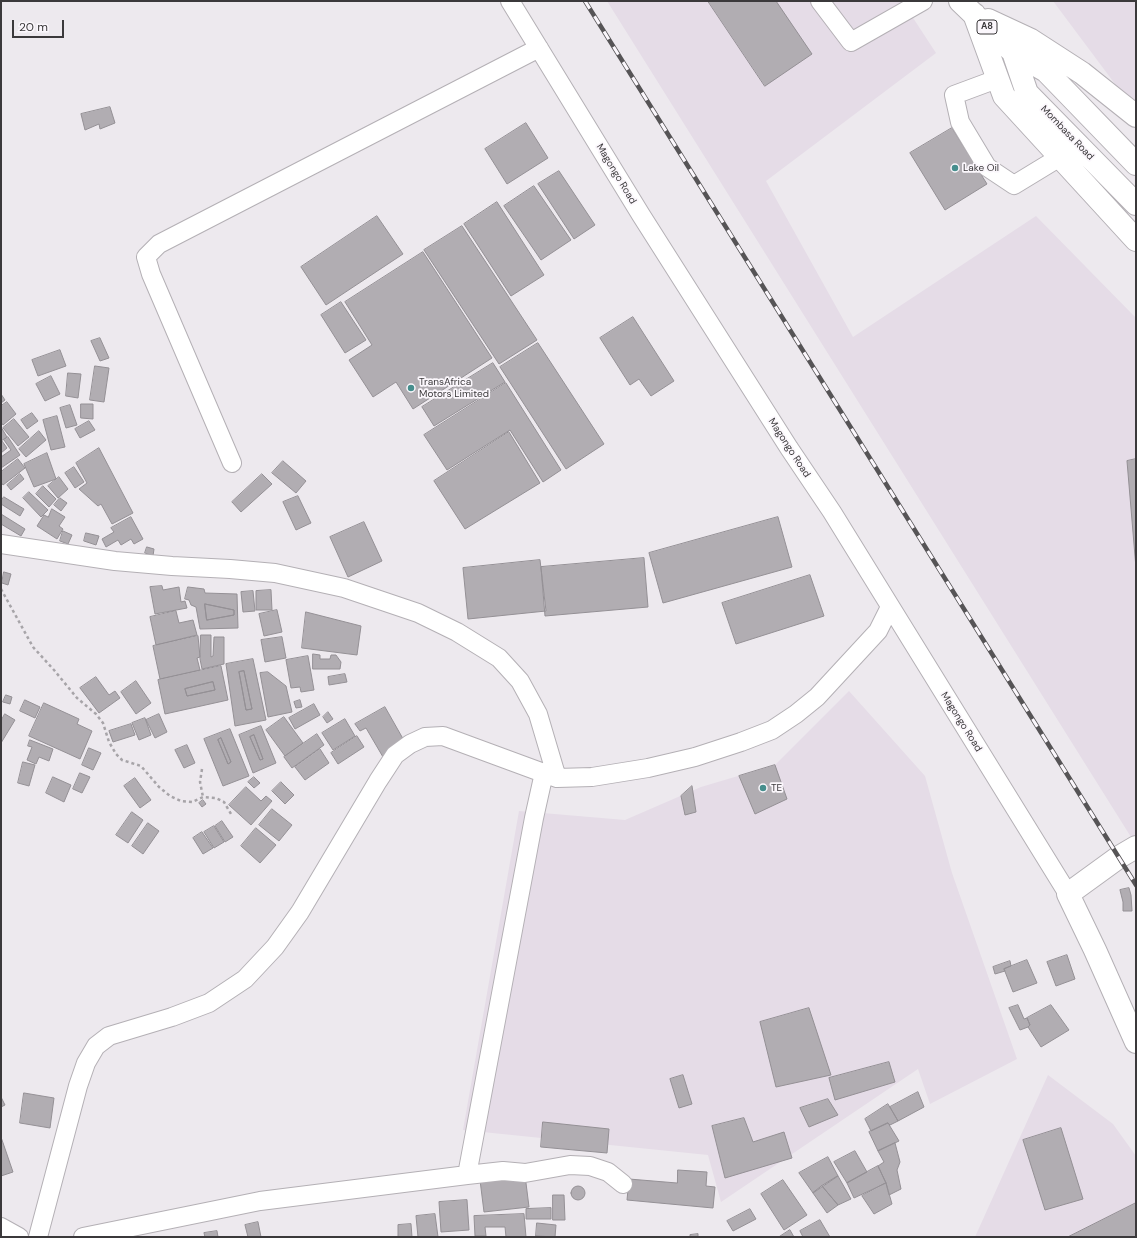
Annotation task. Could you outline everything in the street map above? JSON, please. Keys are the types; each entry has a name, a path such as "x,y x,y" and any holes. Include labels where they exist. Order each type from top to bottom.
{"main road":[{"name":"Mombasa Road","path":"967,8 1013,52 1046,71 1136,164"},
{"path":"967,8 1004,96 1136,240"},
{"path":"967,8 1031,40 1082,74 1136,116"},
{"name":"Mombasa Road","path":"1013,52 1027,93 1136,204"},
{"path":"1068,894 1119,857 1136,847"},
{"name":"Magongo Road","path":"1068,894 1136,1042"}],"street":[{"name":"Magongo Road","path":"510,1 641,215 788,448 832,512 1068,894"},
{"path":"820,1 851,42 923,1"},
{"path":"232,463 151,274 146,257 159,244 539,48"},
{"path":"997,79 954,96 960,122 988,167 1014,185 1060,157"},
{"path":"1,544 115,561 172,566 230,568 274,573 344,588 418,614 456,632 499,658 520,681 538,714 550,775 534,818 466,1175"},
{"path":"38,1237 78,1086 86,1063 96,1046 109,1036 172,1017 209,1003 244,979 275,947 300,912 378,781 396,755 410,744 425,737 443,736 550,775 592,777 648,768 687,759 741,742 772,730 796,714 817,696 878,631 890,607"},
{"path":"83,1237 260,1202 503,1171 525,1173 570,1165 590,1166 608,1172 623,1184"},
{"path":"1,1227 19,1237"}],"path":[{"path":"1,589 33,647 77,698 96,714 103,723 109,742 122,760 141,766 159,788 170,796 181,801 192,802 203,797 212,796 220,799 231,814"},
{"path":"202,769 200,782 203,797"}],"shaded area":[{"path":"607,1 902,1 936,53 766,181 853,337 1036,216 1136,318 1136,845"},
{"path":"1053,1 1136,1 1136,112"},
{"path":"849,691 925,776 952,873 1017,1059 930,1104 918,1069 721,1202 708,1155 463,1130 519,811 625,820 701,787 775,765"},
{"path":"1048,1075 1113,1124 1136,1156 1136,1237 975,1237"}],"building":[{"path":"708,1 776,1 812,54 765,86"},
{"path":"110,107 115,123 100,129 99,124 85,130 81,114"},
{"path":"526,123 548,158 507,184 485,149"},
{"path":"952,128 987,184 945,210 910,153"},
{"path":"559,171 595,225 574,239 538,184"},
{"path":"534,186 571,240 541,260 504,206"},
{"path":"497,202 544,275 511,296 464,224"},
{"path":"377,216 403,254 326,305 301,267"},
{"path":"462,226 537,340 499,364 424,250"},
{"path":"423,252 492,358 413,409 396,382 373,397 349,360 372,345 345,302"},
{"path":"341,302 366,340 345,353 321,315"},
{"path":"633,317 674,381 651,396 639,379 630,385 600,338"},
{"path":"100,338 109,358 100,361 91,341"},
{"path":"538,343 604,444 566,469 500,367"},
{"path":"60,350 66,366 38,376 32,360"},
{"path":"493,363 505,382 434,426 422,407"},
{"path":"95,366 109,368 104,402 90,400"},
{"path":"68,373 81,374 78,398 66,396"},
{"path":"51,376 60,394 45,401 36,384"},
{"path":"506,383 561,470 543,482 510,430 447,470 424,435"},
{"path":"1,394 5,400 1,403"},
{"path":"7,402 16,414 3,425 1,422 1,406"},
{"path":"81,404 93,404 93,419 81,418"},
{"path":"70,405 77,425 66,428 60,408"},
{"path":"32,413 38,421 27,429 21,420"},
{"path":"57,416 65,447 51,450 43,420"},
{"path":"14,419 29,437 18,446 3,428"},
{"path":"89,421 95,430 80,438 75,429"},
{"path":"1,427 7,437 1,441"},
{"path":"39,431 46,440 26,457 19,449"},
{"path":"509,432 540,483 465,529 434,481"},
{"path":"8,437 20,455 1,468 1,457 11,450 4,440"},
{"path":"2,441 7,448 1,453 1,442"},
{"path":"99,448 133,513 112,524 101,504 98,506 79,489 87,483 76,463"},
{"path":"47,453 56,479 34,487 24,464"},
{"path":"18,459 25,468 3,485 1,482 1,472"},
{"path":"1136,459 1136,568 1127,461"},
{"path":"283,461 306,481 296,493 272,473"},
{"path":"74,467 84,482 75,488 65,473"},
{"path":"20,474 24,479 11,490 7,485"},
{"path":"262,474 272,484 241,512 232,502"},
{"path":"59,477 68,489 58,498 48,486"},
{"path":"43,486 56,499 49,507 36,494"},
{"path":"29,492 48,510 41,517 23,498"},
{"path":"298,496 311,523 296,530 283,502"},
{"path":"4,497 24,509 20,516 1,504"},
{"path":"60,498 67,503 61,511 54,505"},
{"path":"52,509 65,517 59,526 63,529 57,539 37,526 44,515 48,517"},
{"path":"1,514 25,529 21,536 1,524"},
{"path":"131,517 143,539 134,544 131,539 121,545 118,540 106,547 102,539 114,532 111,528"},
{"path":"778,517 792,567 663,603 649,553"},
{"path":"364,522 382,561 348,577 330,537"},
{"path":"63,531 72,535 68,544 60,541"},
{"path":"86,533 99,536 96,545 84,541"},
{"path":"147,547 154,549 153,556 145,553"},
{"path":"644,558 648,607 545,616 541,567"},
{"path":"540,560 546,611 468,619 463,568"},
{"path":"4,572 11,574 8,585 2,583"},
{"path":"810,575 824,616 736,644 722,603"},
{"path":"162,586 163,590 179,587 181,602 185,601 187,608 155,614 150,587"},
{"path":"188,587 204,589 205,593 237,594 238,628 200,629 196,607 191,605 189,600 185,599","holes":["205,604 234,610 234,615 207,620"]},
{"path":"271,590 272,610 256,610 256,591"},
{"path":"253,591 255,611 243,612 241,592"},
{"path":"205,604 234,610 234,615 207,620"},
{"path":"277,610 282,632 264,636 259,614"},
{"path":"176,611 179,623 193,620 197,635 156,645 150,617"},
{"path":"306,612 361,626 357,655 302,648"},
{"path":"201,635 211,635 211,657 213,656 214,637 224,637 224,664 202,669 200,659"},
{"path":"198,636 200,657 197,658 200,670 160,679 153,646"},
{"path":"282,637 286,658 265,662 261,640"},
{"path":"313,654 320,655 320,659 330,659 331,655 336,655 341,662 340,669 313,669"},
{"path":"308,656 314,690 301,692 300,687 291,688 286,660"},
{"path":"253,659 266,720 235,726 226,664","holes":["244,671 252,709 246,710 239,672"]},
{"path":"221,666 228,700 165,714 158,680","holes":["213,682 215,690 187,696 185,689"]},
{"path":"244,671 252,709 246,710 239,672"},
{"path":"268,672 286,686 292,712 268,717 260,673"},
{"path":"345,674 347,682 329,685 328,677"},
{"path":"96,677 109,695 115,691 120,698 99,713 80,688"},
{"path":"136,681 151,703 136,714 121,692"},
{"path":"213,682 215,690 187,696 185,689"},
{"path":"6,695 12,697 10,704 3,702"},
{"path":"25,700 40,707 35,718 20,711"},
{"path":"300,700 302,707 296,708 294,702"},
{"path":"44,703 79,719 77,724 92,731 80,759 29,736"},
{"path":"314,704 320,715 295,729 289,718"},
{"path":"385,707 406,744 383,757 366,728 360,731 355,724"},
{"path":"328,712 333,719 327,723 323,717"},
{"path":"5,714 15,720 1,743 1,721"},
{"path":"159,714 167,732 155,738 146,720"},
{"path":"284,717 303,743 285,756 266,730"},
{"path":"145,718 151,735 139,740 132,723"},
{"path":"345,719 355,736 333,750 322,733"},
{"path":"131,724 135,735 113,742 109,731"},
{"path":"261,726 276,763 253,773 239,735","holes":["254,735 263,759 260,760 250,737"]},
{"path":"230,729 249,776 223,786 204,739","holes":["221,738 231,762 228,764 218,740"]},
{"path":"317,734 324,745 292,768 284,757"},
{"path":"254,735 263,759 260,760 250,737"},
{"path":"357,736 364,747 338,764 331,753"},
{"path":"221,738 231,762 228,764 218,740"},
{"path":"30,740 53,749 49,761 39,757 36,764 27,760 32,747 28,746"},
{"path":"187,745 195,763 184,768 175,750"},
{"path":"89,748 101,753 93,770 82,765"},
{"path":"320,749 329,763 305,780 295,767"},
{"path":"23,762 35,765 29,786 18,783"},
{"name":"TE","path":"775,765 787,799 755,814 739,776"},
{"path":"80,773 90,777 82,793 73,789"},
{"path":"53,777 71,785 64,802 46,793"},
{"path":"254,777 260,783 254,788 248,782"},
{"path":"135,778 151,800 140,808 124,786"},
{"path":"281,782 294,795 285,804 272,791"},
{"path":"692,786 696,812 685,815 681,796"},
{"path":"246,787 261,801 266,796 272,801 251,825 229,805"},
{"path":"203,800 206,804 202,807 199,803"},
{"path":"272,809 292,825 279,841 259,825"},
{"path":"132,812 143,820 128,843 116,835"},
{"path":"222,821 233,837 225,842 215,826"},
{"path":"148,823 159,831 143,854 132,846"},
{"path":"214,826 224,842 214,848 204,832"},
{"path":"256,828 276,845 260,863 241,846"},
{"path":"202,832 213,848 203,854 193,838"},
{"path":"1129,888 1132,911 1123,911 1123,902 1120,890"},
{"path":"1067,955 1075,979 1056,986 1047,962"},
{"path":"1027,960 1037,983 1013,992 1004,969"},
{"path":"1010,961 1011,966 1004,969 1005,971 995,974 993,967"},
{"path":"1018,1005 1024,1019 1027,1018 1030,1025 1020,1030 1009,1008"},
{"path":"1051,1005 1069,1030 1041,1047 1028,1027 1030,1025 1027,1018"},
{"path":"809,1008 831,1075 776,1087 760,1022"},
{"path":"889,1062 895,1082 835,1100 829,1078"},
{"path":"683,1075 692,1104 679,1108 670,1079"},
{"path":"918,1092 924,1107 898,1121 890,1107"},
{"path":"24,1093 54,1098 50,1128 20,1123"},
{"path":"1,1097 5,1105 1,1107"},
{"path":"828,1099 838,1115 809,1127 800,1108"},
{"path":"888,1104 898,1121 890,1125 888,1123 871,1131 865,1119"},
{"path":"744,1118 753,1142 784,1132 792,1158 725,1178 712,1126"},
{"path":"543,1122 609,1129 607,1153 541,1147"},
{"path":"888,1123 899,1141 878,1151 869,1132"},
{"path":"1061,1128 1083,1199 1045,1210 1023,1140"},
{"path":"1,1137 13,1172 1,1176"},
{"path":"895,1143 900,1162 897,1170 901,1189 889,1195 886,1183 878,1166 884,1162 878,1151"},
{"path":"855,1151 867,1172 847,1183 834,1162"},
{"path":"828,1157 838,1176 813,1193 799,1173"},
{"path":"878,1166 886,1183 854,1198 847,1183"},
{"path":"678,1170 707,1172 706,1186 715,1187 713,1208 627,1200 629,1179 677,1183"},
{"path":"525,1175 529,1207 484,1212 480,1180"},
{"path":"838,1176 851,1199 838,1205 822,1186"},
{"path":"783,1180 807,1215 784,1230 761,1194"},
{"path":"886,1183 892,1204 874,1214 862,1196"},
{"path":"578,1186 583,1188 585,1193 583,1198 578,1200 573,1198 571,1193 573,1188"},
{"path":"822,1186 838,1205 827,1213 813,1193"},
{"path":"553,1195 564,1195 565,1220 553,1220"},
{"path":"467,1200 469,1230 441,1232 439,1202"},
{"path":"1136,1203 1136,1237 1068,1237"},
{"path":"551,1208 551,1219 526,1219 526,1209"},
{"path":"750,1209 756,1219 733,1231 727,1221"},
{"path":"435,1214 438,1237 418,1237 416,1216"},
{"path":"524,1214 526,1237 506,1237 505,1227 485,1227 486,1236 475,1236 474,1216"},
{"path":"820,1220 830,1237 803,1237 800,1231"},
{"path":"258,1222 261,1237 248,1237 245,1225"},
{"path":"537,1223 556,1225 555,1237 536,1236"},
{"path":"411,1224 412,1237 398,1237 398,1225"},
{"path":"790,1230 794,1237 779,1237"},
{"path":"217,1231 218,1237 205,1237 204,1233"},
{"path":"698,1234 698,1237 690,1237 690,1235"}],"railway":[{"path":"585,1 1136,885"}],"place":[{"name":"Lake Oil","path":"955,168"},
{"name":"TransAfrica Motors Limited","path":"411,388"},
{"name":"TE","path":"763,788"}]}
